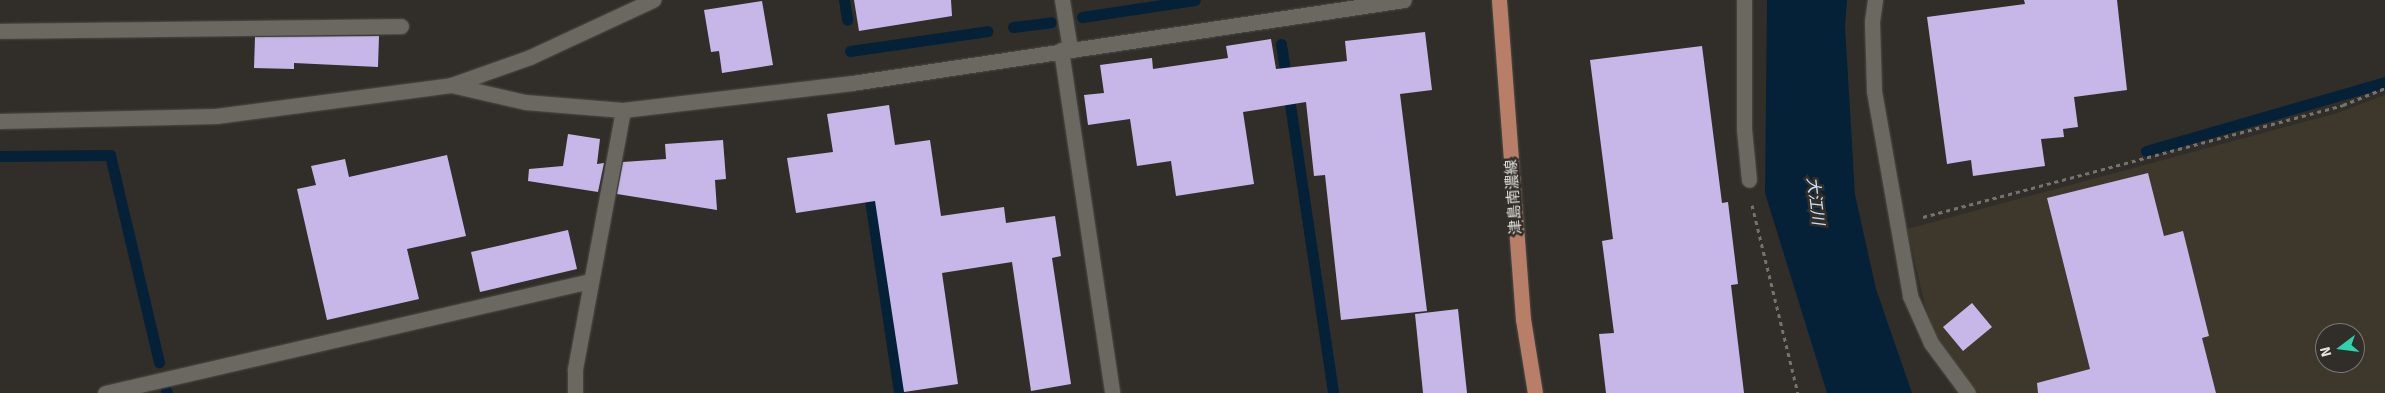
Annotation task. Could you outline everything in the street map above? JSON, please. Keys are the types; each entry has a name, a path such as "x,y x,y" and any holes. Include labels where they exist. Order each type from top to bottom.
{"main road":[{"name":"津島南濃線","path":"1499,0 1523,319 1535,393"}],"street":[{"path":"1062,0 1065,50 1112,393"},
{"path":"451,85 525,102 623,110 852,83 1404,0"},
{"path":"1744,0 1744,129 1749,180"},
{"path":"1875,0 1872,22 1874,91 1910,296 1931,343 1968,393"},
{"path":"0,122 216,116 451,85 530,57 649,1"},
{"path":"0,31 401,26"},
{"path":"575,393 575,369 623,110"},
{"path":"105,393 591,281"}],"path":[{"path":"1896,224 2342,105 2385,88"},
{"path":"1749,180 1765,265 1798,393"}],"shaded area":[{"path":"2385,95 2385,393 1980,393 1962,377 1938,340 1925,306 1907,229 2337,113"}],"water":[{"name":"大江川","path":"1767,0 1847,0 1845,26 1855,195 1876,289 1912,393 1827,393 1765,193"}],"building":[{"path":"854,0 951,0 952,16 859,31"},
{"path":"2024,0 2117,0 2127,90 2074,97 2078,127 2063,129 2064,137 2041,139 2045,166 1973,176 1971,160 1947,164 1927,17 2025,4"},
{"path":"762,1 773,65 722,73 719,51 711,52 704,10"},
{"path":"1425,32 1432,90 1400,94 1427,311 1341,320 1325,175 1314,176 1306,102 1243,112 1254,184 1176,196 1171,161 1137,166 1130,119 1088,125 1084,95 1104,93 1100,65 1152,58 1153,69 1228,58 1226,46 1271,39 1276,69 1347,61 1345,41"},
{"path":"379,36 378,67 294,63 294,69 254,68 255,37"},
{"path":"1702,46 1722,203 1728,202 1738,284 1731,285 1744,393 1606,393 1599,334 1614,333 1602,241 1613,239 1590,60"},
{"path":"889,105 895,145 930,140 941,216 1004,207 1006,223 1055,216 1061,256 1052,258 1071,384 1031,391 1012,262 942,273 958,384 904,392 875,201 796,213 787,158 833,152 827,114"},
{"path":"568,134 600,139 597,164 604,163 598,192 528,181 529,169 563,166"},
{"path":"723,140 726,179 715,180 717,210 617,194 623,162 666,159 665,144"},
{"path":"447,155 466,236 407,249 419,299 327,320 297,189 316,185 311,166 345,159 349,177"},
{"path":"2148,173 2164,236 2183,231 2209,336 2202,338 2216,393 2038,393 2037,383 2090,369 2047,198"},
{"path":"568,230 577,269 480,292 471,252"},
{"path":"1972,303 1992,327 1963,351 1943,327"},
{"path":"1458,309 1467,393 1423,393 1415,314"}],"waterway":[{"path":"844,0 847,20"},
{"path":"1082,17 1195,0"},
{"path":"1013,27 1051,22"},
{"path":"850,51 988,31"},
{"path":"1281,44 1333,393"},
{"path":"2146,151 2385,82"},
{"path":"0,156 110,155 159,362"},
{"path":"868,187 899,393"}]}
